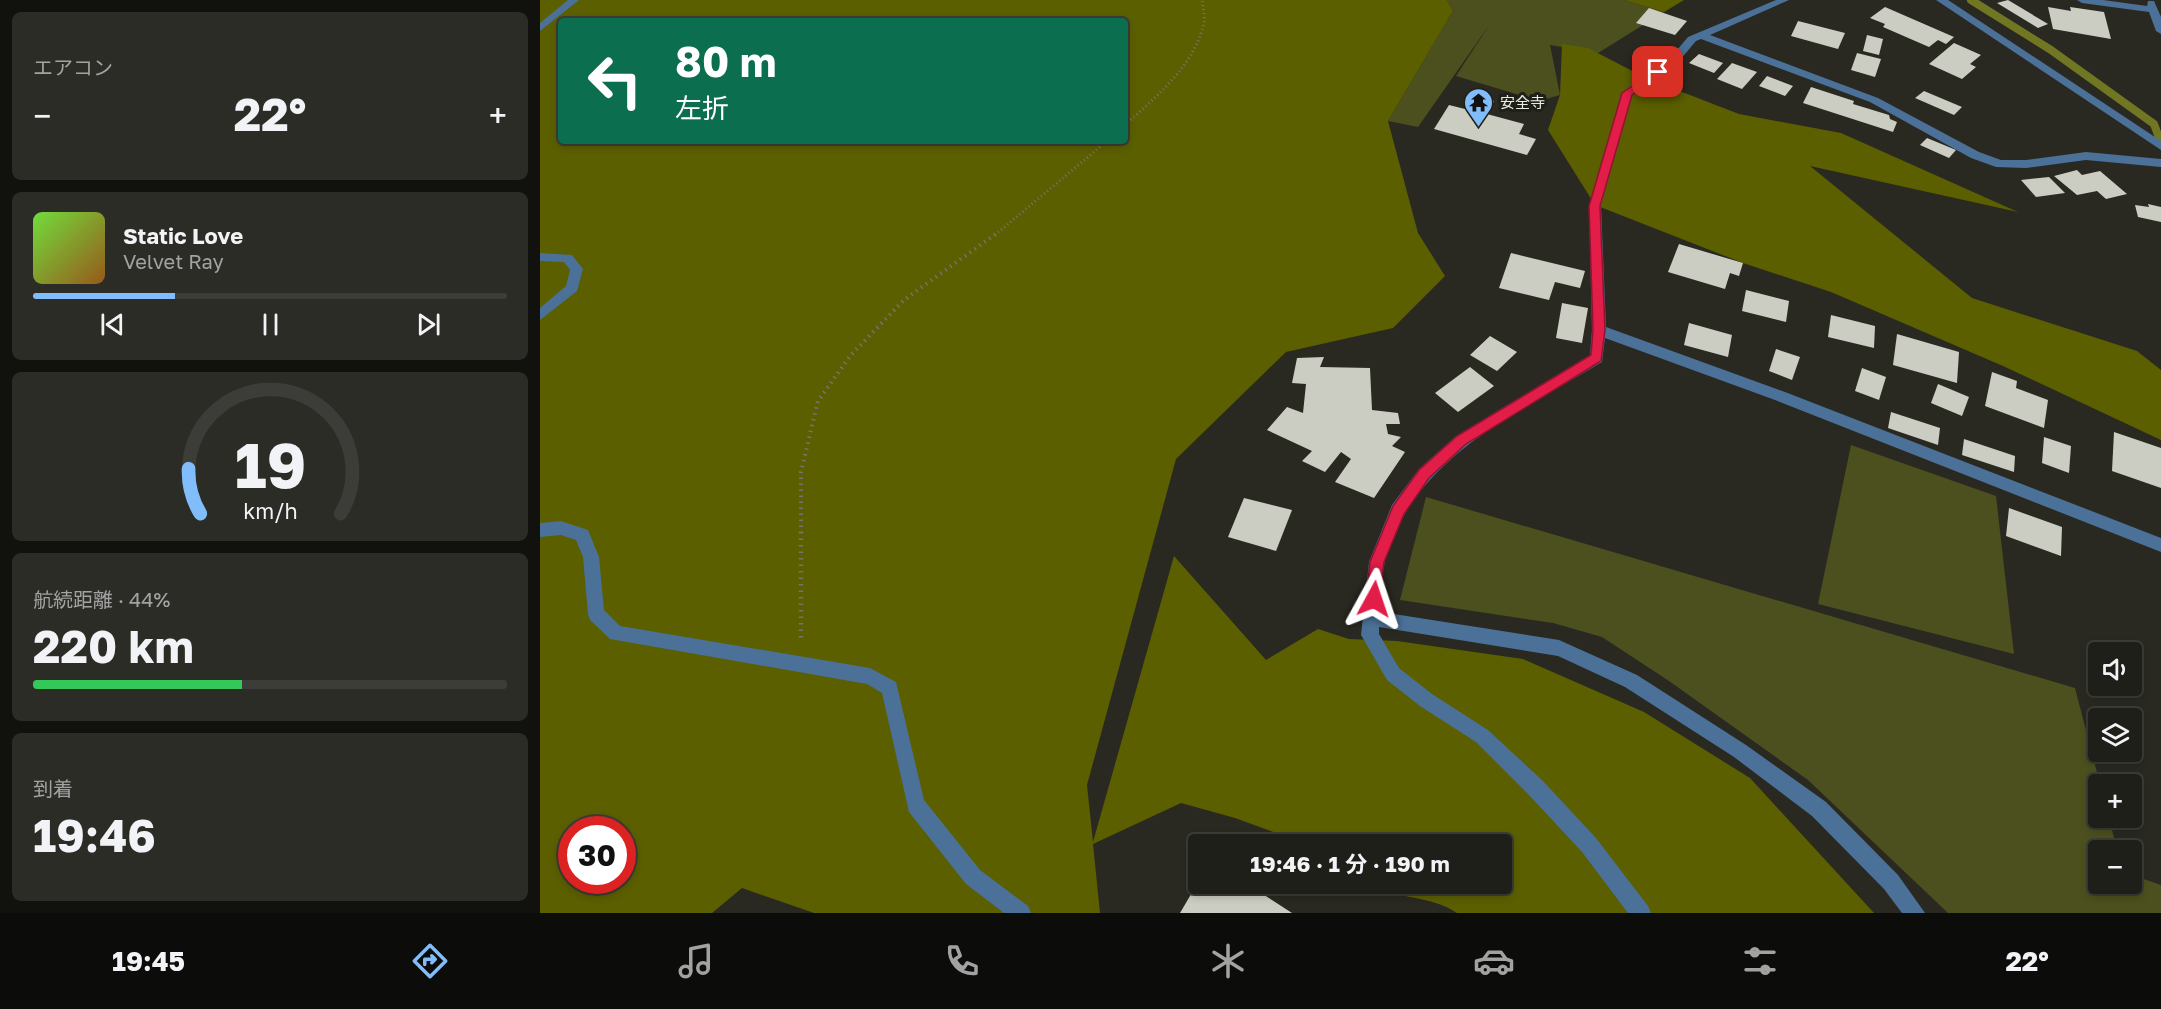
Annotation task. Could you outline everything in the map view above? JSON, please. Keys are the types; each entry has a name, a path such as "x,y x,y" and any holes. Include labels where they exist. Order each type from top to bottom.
{"street":[{"path":"540,28 574,0"},
{"path":"1641,913 1589,845 1536,788 1482,736 1393,674 1370,635 1377,562 1398,510 1424,474 1461,440 1597,358 1599,330 1595,206 1627,93 1646,78 1670,65 1692,39 1784,0"},
{"path":"1941,0 2161,146"},
{"path":"2082,0 2152,5 2161,32"},
{"path":"1701,35 1874,100 1975,155 2000,164 2026,164 2086,156 2161,163"},
{"path":"540,257 568,258 577,269 572,288 540,315"},
{"path":"1599,330 1780,396 2161,545"},
{"path":"540,530 561,528 582,535 591,557 596,614 616,633 870,676 890,688 916,805 973,877 1020,913"},
{"path":"1372,618 1558,648 1631,681 1740,751 1819,809 1891,882 1916,913"}],"path":[{"path":"1128,123 1154,101 1178,74 1204,21 1202,0"},
{"path":"802,665 801,472 818,401 850,356 904,300 1015,220 1104,144"}],"green space":[{"path":"1447,0 1624,0 1664,12 1598,53 1550,45 1560,95 1539,101 1456,76 1490,24 1418,127 1388,121 1453,11"},
{"path":"1851,445 1996,496 2014,654 1818,604"},
{"path":"1426,497 2075,688 2088,738 2088,762 2094,762 2097,774 2088,774 2088,828 2112,828 2114,840 2088,840 2088,894 2142,894 2142,878 2161,885 2161,913 1948,913 1808,780 1669,681 1602,637 1553,623 1400,600"}],"shaded area":[{"path":"540,0 1447,0 1453,11 1388,121 1418,233 1445,276 1393,328 1286,352 1176,459 1087,785 1093,842 1174,556 1266,660 1318,629 1349,639 1397,641 1523,659 1644,712 1750,778 1874,913 1457,913 1436,903 1396,894 1512,894 1512,834 1279,834 1235,818 1181,803 1093,844 1100,913 814,913 742,888 712,913 540,913"},
{"path":"1624,0 1684,0 1664,12"},
{"path":"1562,44 1588,48 1646,78 1739,114 1841,133 2018,212 1810,166 1972,298 2137,351 2161,370 2161,440 2003,366 1831,292 1743,263 1595,205 1548,130 1560,95"}],"building":[{"path":"2008,0 2048,24 2038,28 1997,3"},
{"path":"1885,7 1954,37 1946,44 1938,40 1929,47 1883,27 1885,24 1870,18"},
{"path":"2048,7 2071,11 2070,7 2104,12 2111,39 2053,29"},
{"path":"1649,8 1687,21 1675,35 1636,23"},
{"path":"1798,21 1845,33 1838,49 1791,36"},
{"path":"1867,35 1883,39 1879,55 1863,51"},
{"path":"1954,43 1981,55 1970,64 1976,67 1962,79 1929,64"},
{"path":"1857,53 1881,59 1875,77 1851,70"},
{"path":"1699,54 1723,63 1714,73 1689,63"},
{"path":"1732,63 1757,72 1742,89 1717,79"},
{"path":"1767,76 1793,86 1785,96 1759,86"},
{"path":"1811,87 1854,101 1853,104 1889,115 1890,119 1897,122 1893,132 1803,103"},
{"path":"1924,91 1962,107 1954,115 1915,98"},
{"name":"安全寺","path":"1474,95 1494,101 1487,114 1524,124 1519,134 1536,139 1527,155 1434,129 1449,105 1465,109"},
{"path":"1927,138 1956,150 1949,158 1920,145"},
{"path":"2077,170 2082,175 2100,171 2127,194 2106,199 2097,191 2077,195 2054,176"},
{"path":"2049,177 2065,193 2036,197 2021,180"},
{"path":"2148,204 2161,207 2161,222 2138,217 2135,205 2149,207"},
{"path":"1679,244 1743,263 1739,276 1730,273 1725,289 1668,272"},
{"path":"1511,253 1585,271 1580,288 1555,282 1549,300 1499,288"},
{"path":"1746,290 1789,301 1786,322 1742,311"},
{"path":"1562,303 1588,308 1582,343 1556,338"},
{"path":"1831,315 1875,326 1874,348 1828,337"},
{"path":"1689,323 1732,335 1728,357 1684,345"},
{"path":"1897,334 1959,352 1957,383 1893,365"},
{"path":"1490,336 1517,352 1497,371 1470,355"},
{"path":"1776,349 1800,357 1792,380 1769,371"},
{"path":"1324,357 1320,367 1370,368 1372,410 1398,413 1400,424 1386,424 1388,434 1401,437 1392,446 1405,452 1374,498 1335,482 1351,459 1341,452 1325,472 1302,461 1312,451 1267,430 1287,407 1303,413 1306,384 1292,383 1297,358"},
{"path":"1470,367 1494,386 1458,412 1435,393"},
{"path":"1862,368 1886,377 1879,400 1855,391"},
{"path":"1992,372 2017,381 2016,388 2048,400 2044,428 1985,406"},
{"path":"1938,384 1969,397 1962,416 1931,403"},
{"path":"1891,412 1940,428 1938,445 1888,428"},
{"path":"2114,432 2161,448 2161,488 2112,471"},
{"path":"2044,437 2071,446 2069,473 2042,463"},
{"path":"1964,439 2015,456 2014,472 1962,455"},
{"path":"1244,498 1292,510 1276,551 1228,537"},
{"path":"2009,508 2062,527 2061,556 2006,536"},
{"path":"1191,894 1263,894 1292,913 1180,913"}],"waterway":[{"path":"1971,0 2051,50 2154,124 2161,143"}],"place":[{"name":"安全寺","path":"1479,128"}],"route":[{"path":"1374,599 1377,562 1398,510 1424,474 1461,440 1597,358 1599,330 1595,206 1627,93 1658,72"}]}
